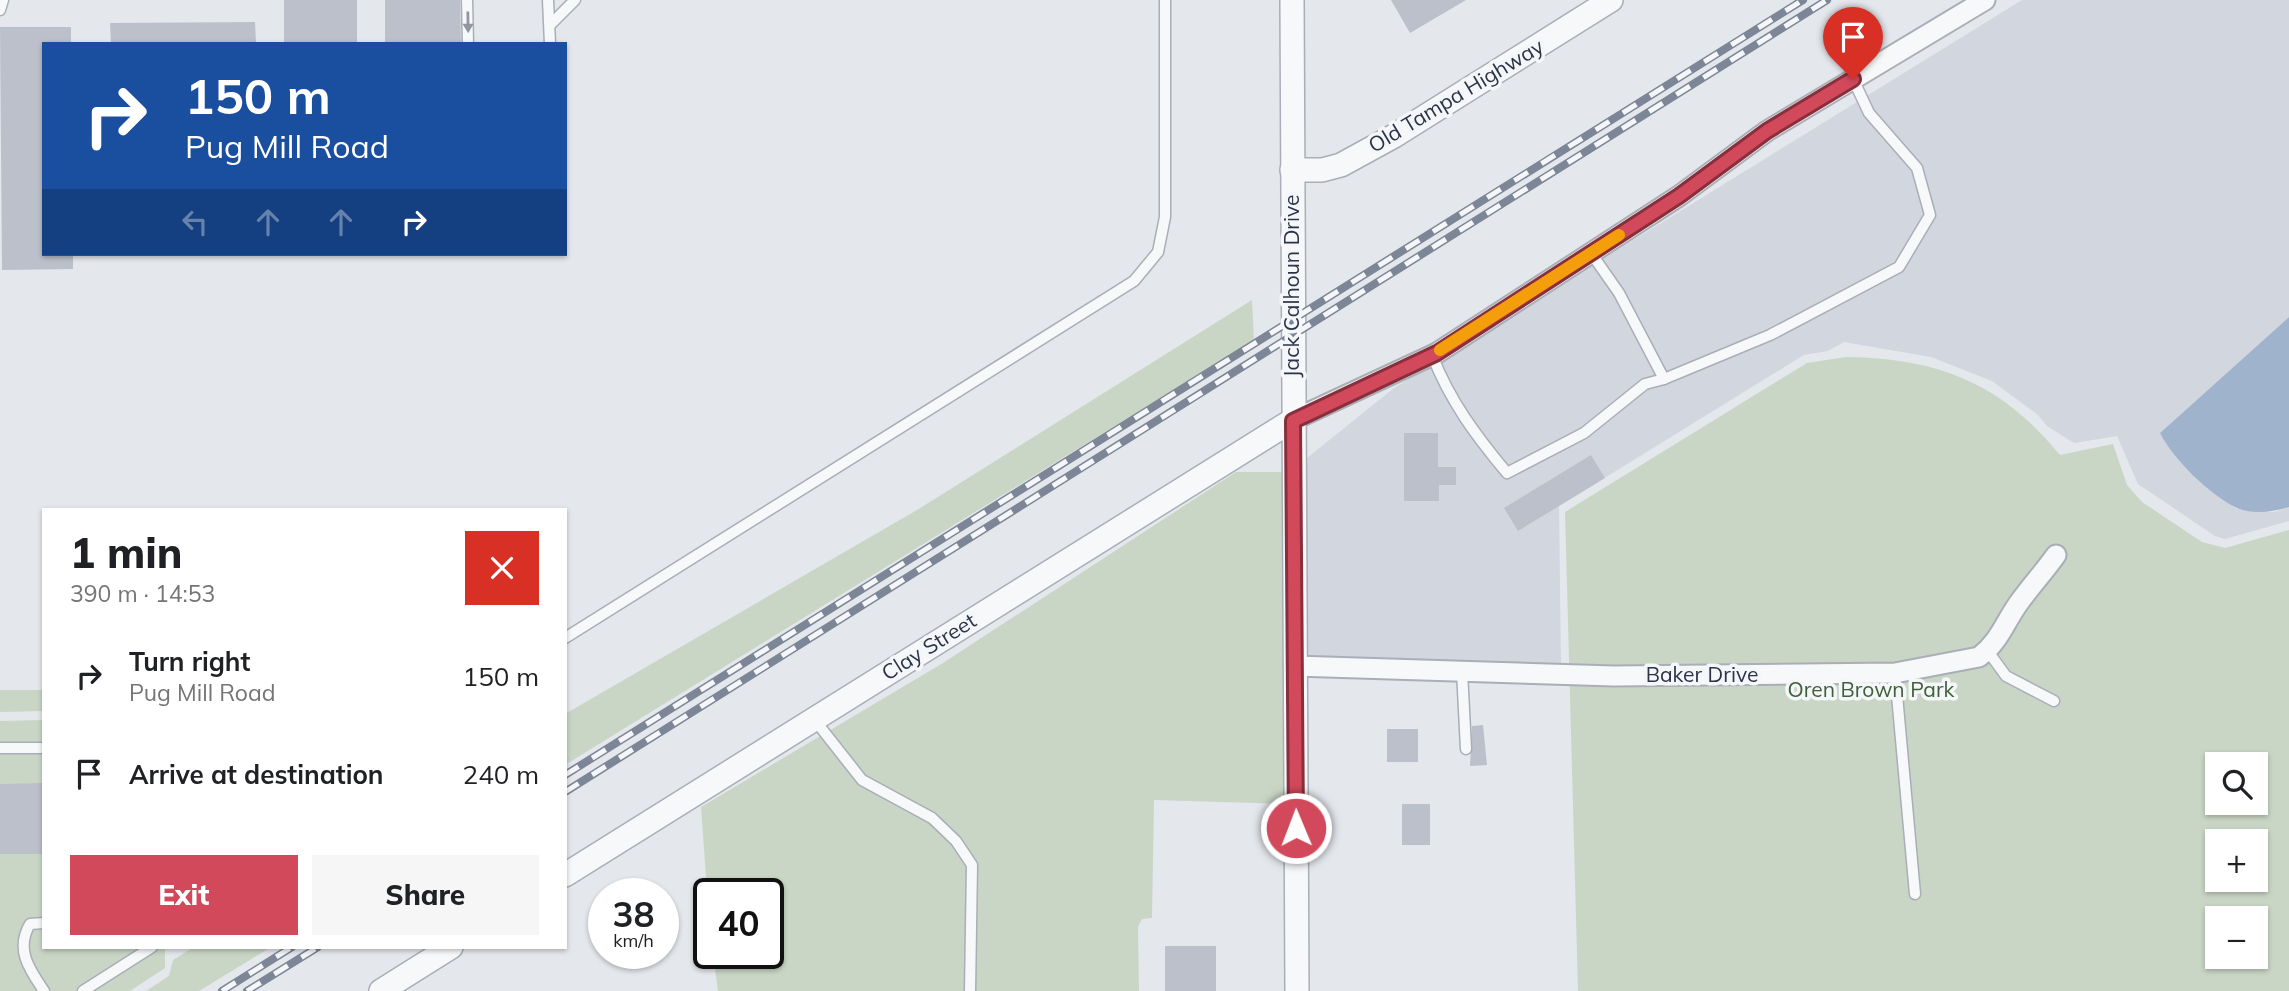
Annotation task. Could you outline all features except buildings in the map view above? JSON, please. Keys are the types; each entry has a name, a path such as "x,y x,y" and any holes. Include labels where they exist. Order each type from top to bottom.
{"street":[{"name":"Jack Calhoun Drive","path":"1292,0 1297,991"},
{"name":"Old Tampa Highway","path":"1292,170 1322,170 1341,165 1394,136 1611,0"},
{"path":"1293,421 1432,355 1679,196 1767,131 1985,0"},
{"name":"Clay Street","path":"567,874 1293,421"},
{"path":"1987,650 1995,644 2017,606 2056,555"},
{"name":"Baker Drive","path":"1294,666 1614,676 1895,673 1979,656 1987,650"},
{"path":"381,991 448,949"}],"lane":[{"path":"0,10 3,0"},
{"path":"467,0 468,42"},
{"path":"548,0 550,42"},
{"path":"551,23 575,0"},
{"path":"567,637 1134,281 1158,252 1165,217 1165,0"},
{"path":"1432,355 1467,426 1507,473 1584,433 1645,384 1664,379 1770,335 1899,267 1930,215 1917,168 1869,113 1853,79"},
{"path":"1591,253 1619,293 1664,379"},
{"path":"1987,650 2006,676 2054,701"},
{"path":"1462,671 1466,749"},
{"path":"1895,673 1915,894"},
{"path":"813,719 862,780 932,818 956,841 972,865 970,991"},
{"path":"0,748 42,748"},
{"path":"42,923 30,924 24,935 23,955 44,991"},
{"path":"83,991 135,952"}],"shaded area":[{"path":"2022,0 2289,0 2289,317 2160,433 2188,468 2237,509 2274,512 2289,507 2289,521 2225,539 2215,536 2138,484 2117,436 2074,443 2047,426 2038,415 1992,381 1931,357 1844,342 1828,351 1804,355 1559,506 1561,665 1304,664 1302,462 1394,388"}],"green space":[{"path":"1252,300 1254,340 567,764 567,713 917,510"},
{"name":"Oren Brown Park","path":"1846,357 1910,363 1939,369 1965,379 2015,409 2060,455 2113,444 2127,485 2142,502 2202,542 2225,548 2289,530 2289,991 1578,991 1565,512 1807,363"},
{"path":"1236,472 1283,472 1286,804 1154,800 1152,918 1142,919 1138,927 1139,991 718,991 715,969 784,969 784,878 706,878 701,807 943,663"},
{"path":"0,690 42,690 42,711 0,712"},
{"path":"42,720 42,949 165,949 165,968 130,991 0,991 0,721"},
{"path":"191,949 268,949 199,991 146,991 169,976 173,960"}],"water":[{"path":"2289,317 2289,507 2255,512 2241,510 2203,485 2183,465 2160,433"}],"railway":[{"path":"567,774 1803,0"},
{"path":"567,791 1827,0"},
{"path":"222,991 289,949"},
{"path":"247,991 315,949"}],"slow traffic":[{"path":"1440,350 1619,235"}],"route":[{"path":"1296,828 1293,421 1437,353 1679,196 1767,131 1853,79"}]}
